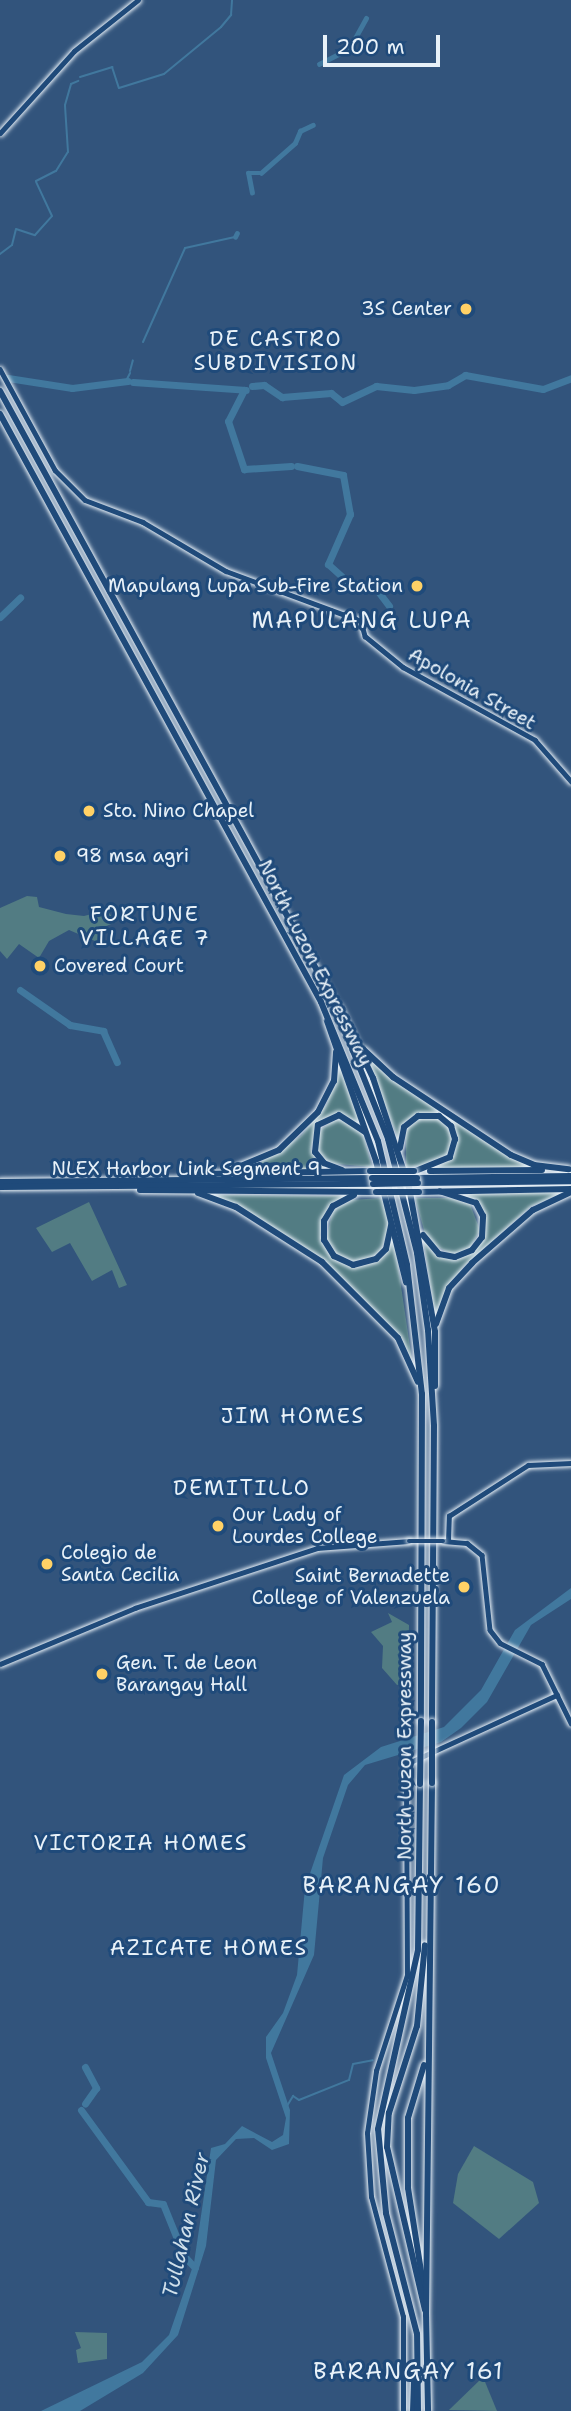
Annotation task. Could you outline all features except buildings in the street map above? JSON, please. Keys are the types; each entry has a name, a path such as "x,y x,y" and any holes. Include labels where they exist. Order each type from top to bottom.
{"highway":[{"name":"North Luzon Expressway","path":"0,391 332,998 402,1187 424,1297 433,1405 432,1783 427,2057 428,2411"},
{"name":"North Luzon Expressway","path":"0,414 321,1002 384,1160 413,1307 422,1394 421,1721 418,1950 378,2129 383,2199 417,2334 418,2411"},
{"path":"332,998 357,1040 382,1069 511,1155 534,1165 570,1171"},
{"path":"321,1002 390,1209 413,1307"},
{"path":"215,1173 271,1155 318,1112 334,1081 332,1034"},
{"path":"357,1040 401,1160 418,1223 435,1332 433,1405"},
{"path":"401,1160 400,1138 408,1122 424,1114 446,1120 455,1135 452,1154 435,1167 416,1175"},
{"path":"369,1140 354,1120 339,1115 323,1120 313,1139 315,1152 331,1167 371,1178 416,1175 571,1181"},
{"path":"112,1178 215,1173 371,1178 570,1171"},
{"name":"NLEX Harbor Link Segment 9","path":"0,1182 112,1178 371,1178"},
{"name":"NLEX Harbor Link Segment 9","path":"0,1188 371,1178"},
{"path":"94,1187 198,1193 571,1190"},
{"path":"435,1332 444,1297 462,1273 533,1210 571,1190"},
{"path":"418,1223 439,1254 460,1256 477,1245 484,1229 480,1210 466,1196 440,1191"},
{"path":"375,1192 343,1199 328,1212 323,1235 334,1256 353,1265 376,1259 390,1236 390,1209"},
{"path":"198,1193 236,1207 322,1262 398,1338 422,1394"},
{"name":"North Luzon Expressway","path":"426,2315 387,2147 389,2113 417,2026 430,1908"},
{"name":"North Luzon Expressway","path":"426,2315 408,2188 408,2118 427,2057"},
{"path":"413,2411 417,2334"}],"main road":[{"path":"0,133 74,51 138,0"},
{"name":"Apolonia Street","path":"0,369 55,470 76,492 96,507 143,522 206,559 289,598 361,621 365,636 403,667 535,740 571,781"},
{"path":"446,1541 449,1516 534,1462 571,1463"},
{"path":"0,1664 135,1608 324,1546 409,1541 467,1543 482,1555 488,1626 502,1644 544,1667 571,1723"},
{"path":"403,2411 403,2317 371,2197 367,2133 376,2071 407,1975 406,1764 557,1695"}],"green space":[{"path":"27,896 37,897 39,907 66,914 84,916 107,910 116,922 104,927 102,944 69,930 49,941 39,958 19,944 7,959 0,951 0,908"},
{"path":"366,1057 513,1159 540,1169 430,1170 454,1154 456,1135 433,1113 424,1113 403,1126 398,1138"},
{"path":"341,1064 363,1127 338,1114 315,1127 311,1150 326,1170 249,1170 301,1136 327,1104"},
{"path":"419,1118 438,1118 448,1126 453,1135 448,1157 430,1166 406,1167 406,1128"},
{"path":"334,1120 347,1120 363,1134 372,1167 326,1163 317,1149 320,1130"},
{"path":"568,1190 530,1207 463,1267 435,1315 423,1238 439,1255 461,1258 473,1251 485,1229 477,1203 454,1193"},
{"path":"215,1195 345,1196 326,1211 320,1235 332,1258 353,1267 377,1261 388,1250 393,1232 412,1360 399,1337 323,1261"},
{"path":"383,1198 389,1224 382,1249 371,1259 352,1262 338,1256 326,1240 333,1209 350,1200"},
{"path":"415,1198 450,1198 470,1204 480,1230 470,1248 453,1255 427,1241"},
{"path":"89,1202 127,1285 119,1288 112,1270 92,1281 70,1243 52,1252 36,1228"},
{"path":"388,1613 409,1625 408,1683 397,1685 382,1668 383,1646 371,1632 392,1622"},
{"path":"474,2146 533,2182 539,2203 499,2239 453,2203 458,2174"},
{"path":"75,2332 107,2333 107,2359 78,2363 76,2350 81,2348"},
{"path":"483,2377 497,2411 449,2410"}],"water":[{"path":"571,1588 571,1599 531,1625 487,1702 461,1728 441,1742 365,1765 348,1785 323,1858 314,1955 271,2053 290,2110 289,2144 272,2150 254,2138 236,2139 216,2160 206,2246 178,2335 143,2373 80,2411 41,2411 142,2362 169,2335 194,2263 211,2148 225,2144 242,2126 272,2142 283,2135 286,2118 266,2058 266,2037 283,2013 297,1975 305,1888 344,1775 381,1747 444,1727 481,1690 515,1630"}],"waterway":[{"path":"80,77 112,67 119,88 164,74 221,27 231,15 232,0"},
{"path":"319,64 349,49 366,18"},
{"path":"0,254 12,245 16,229 35,235 52,216 36,181 56,171 68,152 65,105 71,84 78,81"},
{"path":"252,193 248,173 261,173 295,143 300,131 313,125"},
{"path":"235,237 237,233"},
{"path":"143,342 185,248 235,237"},
{"path":"130,371 133,360"},
{"path":"126,381 130,373"},
{"path":"252,386 264,385 282,397 331,393 342,402 376,386 414,390 448,385 465,375 543,389 571,378"},
{"path":"8,378 72,388 128,381"},
{"path":"133,382 246,390"},
{"path":"244,390 228,421 244,469 291,466"},
{"path":"297,466 343,475 350,514 328,564 346,580 377,590 389,606"},
{"path":"0,617 20,598"},
{"path":"20,990 70,1025 103,1031 117,1062"},
{"path":"287,2106 293,2096 299,2100 349,2080 353,2064 373,2060"},
{"path":"85,2067 96,2088 85,2104"},
{"name":"Tullahan River","path":"81,2110 148,2202 163,2204 184,2256 195,2268"}],"place":[{"name":"3S Center","path":"466,309"},
{"name":"Mapulang Lupa Sub-Fire Station","path":"417,586"},
{"name":"Sto. Nino Chapel","path":"89,811"},
{"name":"98 msa agri","path":"60,856"},
{"name":"Covered Court","path":"40,966"},
{"name":"Our Lady of Lourdes College","path":"218,1526"},
{"name":"Colegio de Santa Cecilia","path":"47,1564"},
{"name":"Saint Bernadette College of Valenzuela","path":"464,1587"},
{"name":"Gen. T. de Leon Barangay Hall","path":"102,1674"}],"district":[{"name":"DE CASTRO SUBDIVISION","path":"276,351"},
{"name":"MAPULANG LUPA","path":"362,620"},
{"name":"FORTUNE VILLAGE 7","path":"145,926"},
{"name":"JIM HOMES","path":"293,1416"},
{"name":"DEMITILLO","path":"242,1488"},
{"name":"VICTORIA HOMES","path":"141,1843"},
{"name":"BARANGAY 160","path":"402,1885"},
{"name":"AZICATE HOMES","path":"209,1948"},
{"name":"BARANGAY 161","path":"409,2371"}]}
